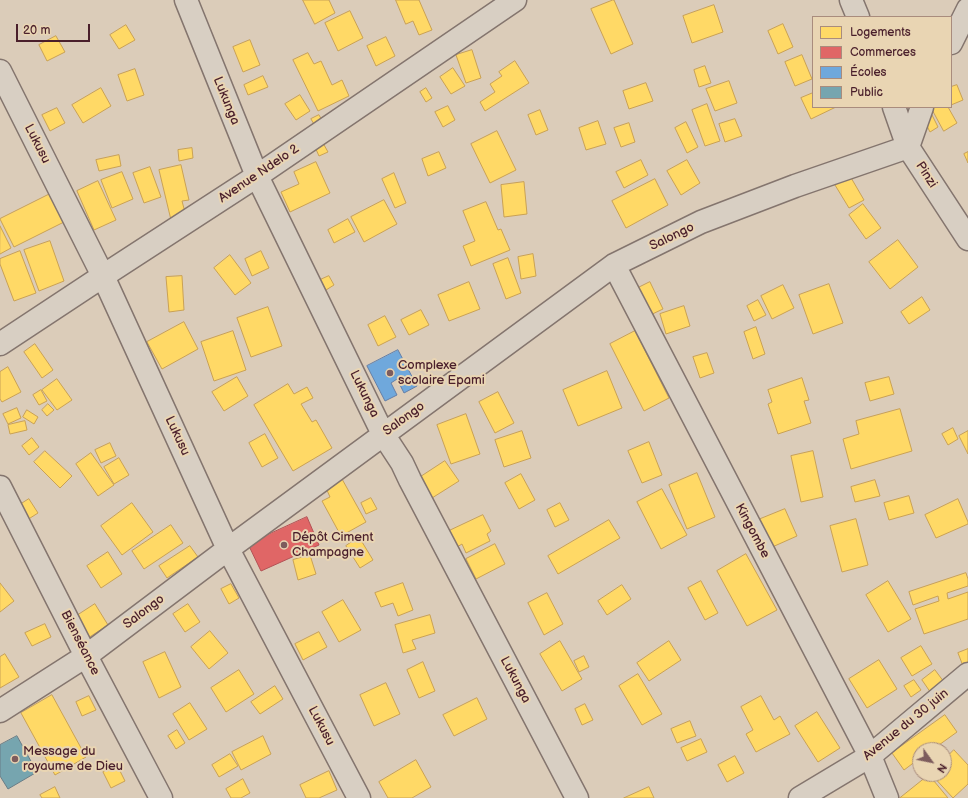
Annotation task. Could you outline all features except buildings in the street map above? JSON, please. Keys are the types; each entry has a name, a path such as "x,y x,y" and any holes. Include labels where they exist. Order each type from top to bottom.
{"street":[{"name":"Lukunga","path":"186,0 257,176 383,434 402,463 413,487 577,798"},
{"name":"Avenue Ndelo 2","path":"0,344 257,176 515,0"},
{"path":"851,0 858,16"},
{"path":"952,40 968,9"},
{"name":"Lukusu","path":"0,71 103,276 228,548 359,798"},
{"name":"Pinzi","path":"894,108 908,147 968,239"},
{"path":"908,147 922,108"},
{"name":"Salongo","path":"0,711 86,656 228,548 614,265 709,220 795,186 908,147"},
{"name":"Kingombe","path":"614,265 870,756 887,798"},
{"name":"Bienséance","path":"0,487 86,656 161,798"},
{"name":"Avenue du 30 juin","path":"800,798 870,756 968,674"}],"place":[{"name":"Complexe scolaire Epami","path":"390,373"},
{"name":"Dépôt Ciment Champagne","path":"284,545"},
{"name":"Message du royaume de Dieu","path":"15,759"}]}
